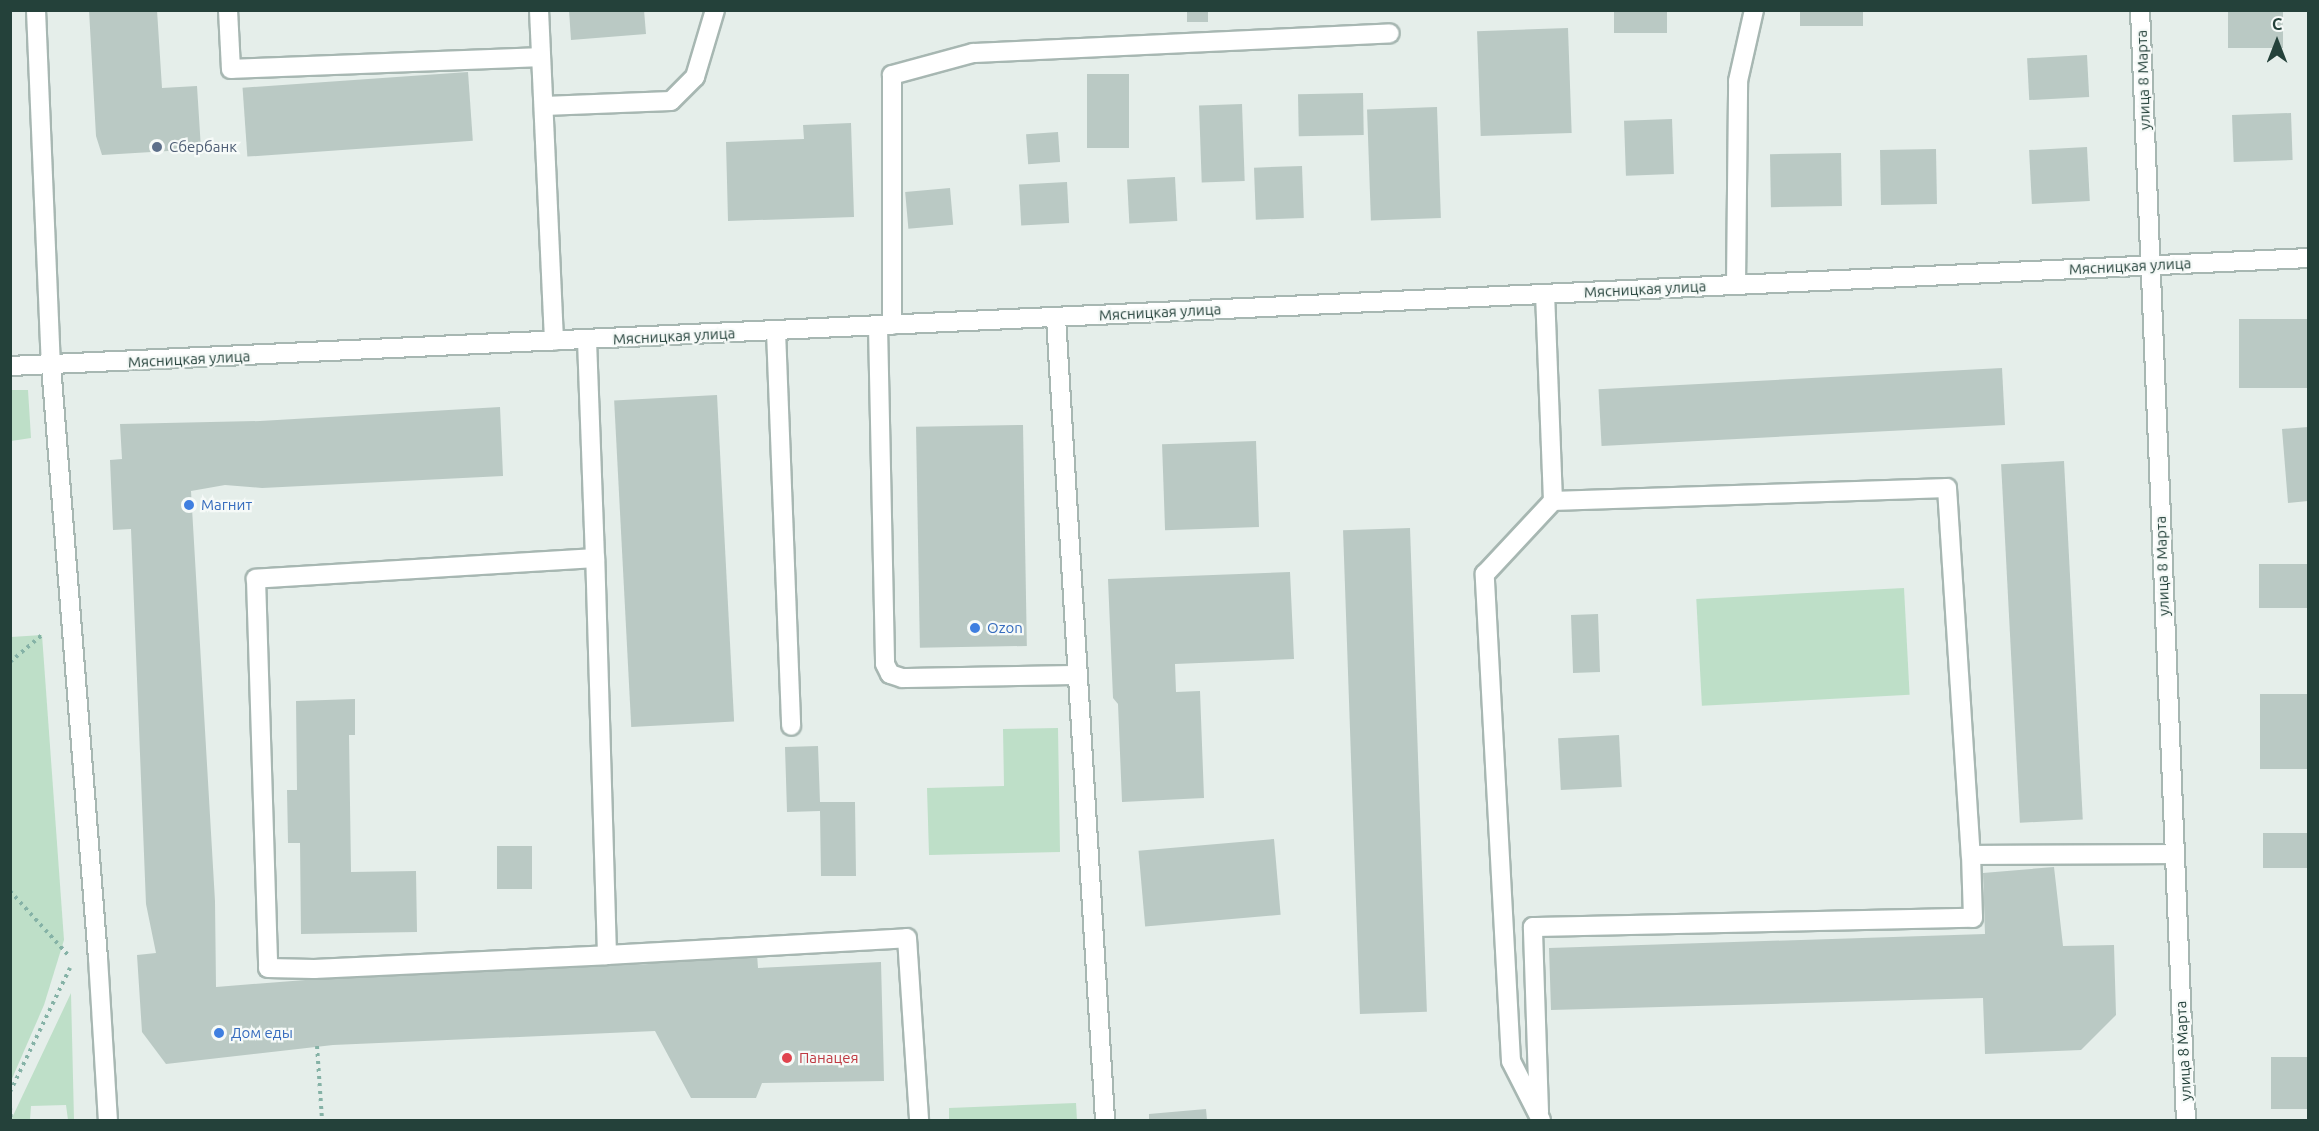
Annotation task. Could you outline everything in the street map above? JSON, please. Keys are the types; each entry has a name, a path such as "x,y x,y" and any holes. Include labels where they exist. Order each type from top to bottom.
{"street":[{"path":"36,10 51,365 98,958 108,1120"},
{"path":"228,10 231,69 541,57"},
{"path":"539,10 554,341"},
{"path":"544,106 671,101 695,77 715,10"},
{"path":"1736,285 1738,81 1754,10"},
{"name":"улица 8 Марта","path":"2140,10 2186,1120"},
{"path":"1078,675 902,678 890,674 885,664 885,326 892,75 973,53 1389,33"},
{"name":"Мясницкая улица","path":"10,366 2308,258"},
{"path":"1545,294 1553,501"},
{"path":"1056,318 1105,1120"},
{"path":"776,331 791,726"},
{"path":"587,340 608,955"},
{"path":"1947,488 1971,855 1973,918 1533,927 1540,1118 1511,1061 1485,574 1553,501 1947,488"},
{"path":"595,558 256,579 268,968 314,969 907,938 918,1120"},
{"path":"1971,855 2174,854"}],"path":[{"path":"10,662 42,635"},
{"path":"10,891 73,961"},
{"path":"317,1046 322,1120"},
{"path":"10,1107 11,1120"}],"green space":[{"path":"11,390 28,390 31,438 11,441"},
{"path":"1904,588 1910,695 1702,706 1696,599"},
{"path":"42,635 64,940 44,1005 11,1081 11,637"},
{"path":"1058,728 1060,852 929,855 927,788 1004,786 1003,729"},
{"path":"71,993 74,1120 68,1120 66,1105 31,1106 30,1120 11,1120"},
{"path":"1076,1103 1077,1120 949,1120 949,1108"}],"building":[{"path":"89,10 157,10 162,88 197,86 201,149 102,155 96,136"},
{"path":"569,10 644,10 646,34 571,40"},
{"path":"1187,10 1208,10 1208,22 1187,22"},
{"path":"1614,10 1667,10 1667,33 1614,33"},
{"path":"1800,10 1863,10 1863,26 1800,26"},
{"path":"2228,10 2283,10 2283,48 2228,48"},
{"path":"1568,28 1572,133 1481,136 1477,31"},
{"path":"2087,55 2089,97 2029,100 2027,58"},
{"path":"468,72 473,141 247,157 243,88"},
{"path":"1087,74 1129,74 1129,148 1087,148"},
{"path":"1363,93 1364,135 1299,136 1298,94"},
{"path":"1242,104 1245,181 1202,182 1199,106"},
{"path":"1437,107 1441,218 1371,220 1367,109"},
{"path":"2291,113 2293,160 2234,162 2232,115"},
{"path":"1672,119 1674,174 1626,176 1624,121"},
{"path":"851,123 854,217 728,221 726,142 804,139 803,125"},
{"path":"1058,132 1060,162 1028,164 1026,134"},
{"path":"2087,147 2090,201 2032,204 2029,150"},
{"path":"1936,149 1937,204 1881,205 1880,150"},
{"path":"1841,153 1842,206 1771,207 1770,154"},
{"path":"1302,166 1304,218 1256,220 1254,168"},
{"path":"1175,177 1177,221 1129,223 1127,180"},
{"path":"1067,182 1069,223 1021,225 1019,185"},
{"path":"950,188 953,225 908,229 905,192"},
{"path":"2239,319 2308,319 2308,388 2239,388"},
{"path":"2002,368 2005,425 1602,446 1599,389"},
{"path":"717,395 734,722 631,727 614,400"},
{"path":"500,407 503,476 262,488 225,485 191,491 215,901 216,987 331,978 649,964 681,951 757,954 758,968 881,962 884,1081 762,1083 756,1098 691,1098 655,1031 333,1045 166,1064 142,1032 137,955 156,953 146,904 131,529 113,530 110,460 122,459 120,424 260,421"},
{"path":"1023,425 1027,646 920,648 916,427"},
{"path":"2308,427 2308,501 2288,503 2282,429"},
{"path":"1256,441 1259,527 1165,530 1162,444"},
{"path":"2064,461 2083,820 2020,823 2001,464"},
{"path":"1410,528 1427,1012 1360,1014 1343,530"},
{"path":"2259,564 2308,564 2308,608 2259,608"},
{"path":"1290,572 1294,659 1175,664 1176,692 1200,691 1204,798 1122,802 1118,704 1113,698 1108,579"},
{"path":"1598,614 1600,672 1573,673 1571,615"},
{"path":"2260,694 2308,694 2308,769 2260,769"},
{"path":"355,699 355,735 349,735 351,872 416,871 417,932 301,934 300,843 288,843 287,790 297,790 296,701"},
{"path":"1619,735 1622,787 1561,790 1558,738"},
{"path":"818,746 820,802 855,802 856,876 821,876 820,811 787,812 785,747"},
{"path":"2263,833 2308,833 2308,868 2263,868"},
{"path":"1274,839 1281,915 1145,927 1139,851"},
{"path":"497,846 532,846 532,889 497,889"},
{"path":"2054,867 2063,946 2114,945 2116,1015 2081,1050 1985,1054 1983,998 1551,1010 1549,948 1985,934 1983,873"},
{"path":"2271,1057 2308,1057 2308,1109 2271,1109"},
{"path":"1206,1109 1207,1120 1149,1120 1149,1114"}],"place":[{"name":"Сбербанк","path":"157,147"},
{"name":"Магнит","path":"189,505"},
{"name":"Ozon","path":"975,628"},
{"name":"Дом еды","path":"219,1033"},
{"name":"Панацея","path":"787,1058"}]}
